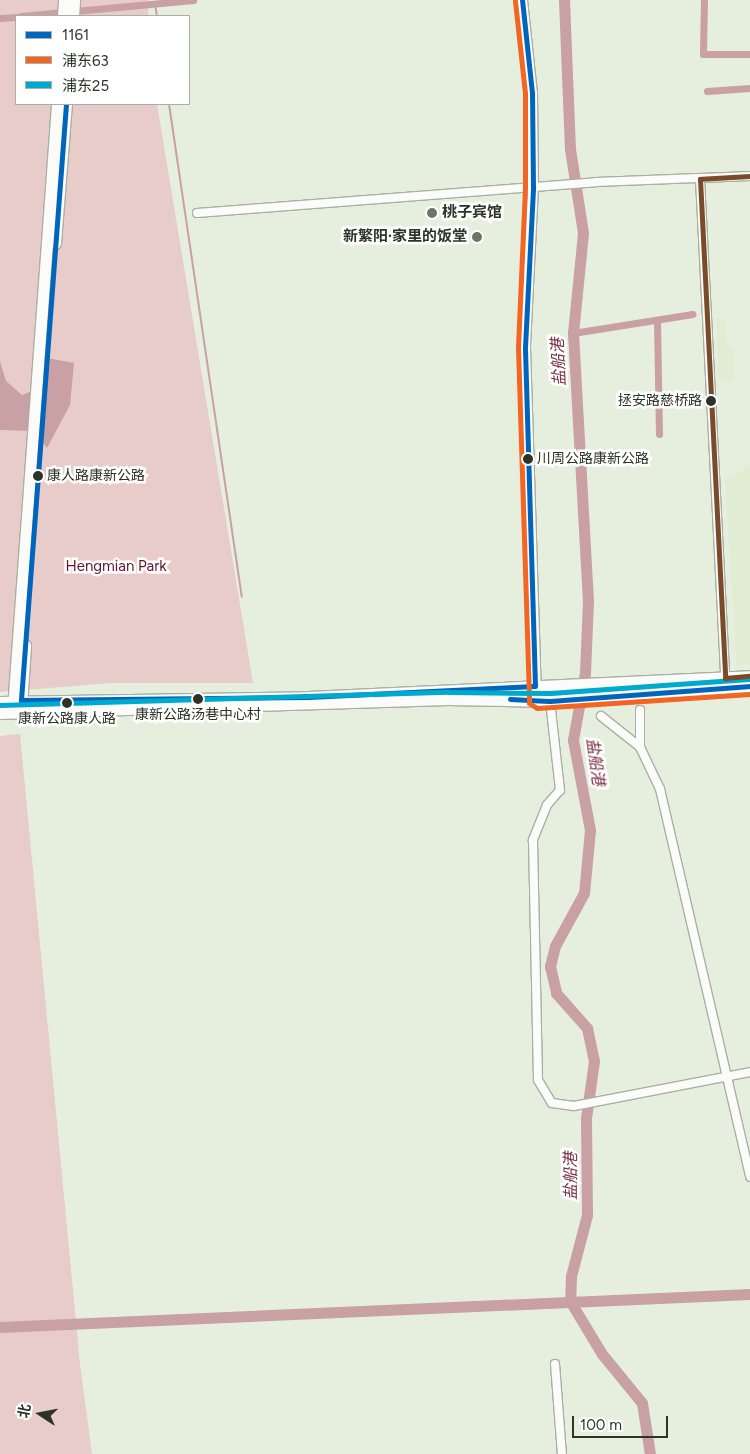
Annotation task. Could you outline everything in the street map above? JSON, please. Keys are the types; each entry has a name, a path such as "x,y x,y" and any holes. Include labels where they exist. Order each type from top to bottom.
{"main road":[{"path":"63,15 64,0"},
{"path":"73,15 74,0"},
{"path":"12,709 57,105"},
{"path":"12,709 66,105"},
{"path":"12,709 750,676"},
{"path":"0,702 12,709 554,701 750,686"}],"street":[{"path":"522,0 532,93 533,187 525,347 536,701"},
{"path":"197,213 596,182 750,176"},
{"path":"700,179 725,678"},
{"path":"554,701 560,790 547,804 533,840 538,1080 552,1103 574,1106 750,1072"},
{"path":"640,710 640,747 660,789 750,1177"},
{"path":"601,716 640,747"},
{"path":"555,1364 562,1454"}],"shaded area":[{"path":"717,318 724,318 727,347 733,346 733,381 718,381"},
{"path":"36,356 74,363 70,405 47,448 35,431 0,430 0,361 6,381 22,395 37,389 44,369"},
{"path":"750,465 750,664 737,665 725,480"}],"green space":[{"name":"Hengmian Park","path":"0,0 149,0 148,15 15,15 15,105 157,105 253,683 111,683 0,692"},
{"path":"20,734 80,1364 92,1454 0,1454 0,736"}],"waterway":[{"path":"32,15 193,0"},
{"name":"盐船港","path":"564,0 570,149 583,233 573,333 588,601 585,673 573,740 590,830 584,893 555,946 550,966 556,993 587,1028 594,1061 586,1118 587,1215 571,1276 570,1301 602,1354 642,1403 650,1454"},
{"path":"704,0 703,54 750,54"},
{"path":"155,4 157,15"},
{"path":"0,18 15,17"},
{"path":"707,91 750,88"},
{"path":"169,105 242,597"},
{"path":"573,333 693,314"},
{"path":"657,320 659,434"},
{"path":"0,1327 750,1294"}],"transit line":[{"name":"1161","path":"66,105 21,700 308,697 535,686 525,347 533,187 532,93 522,0"},
{"name":"浦东63","path":"515,1 525,93 525,187 518,347 529,703 537,708 750,694"},
{"path":"750,176 700,179 725,678 750,676"},
{"name":"浦东25","path":"0,705 448,692 550,693 749,679"},
{"name":"1161","path":"510,699 550,701 750,686"}],"place":[{"name":"桃子宾馆","path":"432,213"},
{"name":"新繁阳·家里的饭堂","path":"477,237"},
{"name":"拯安路慈桥路","path":"711,401"},
{"name":"川周公路康新公路","path":"528,459"},
{"name":"康人路康新公路","path":"38,476"},
{"name":"康新公路汤巷中心村","path":"198,699"},
{"name":"康新公路康人路","path":"67,703"}]}
